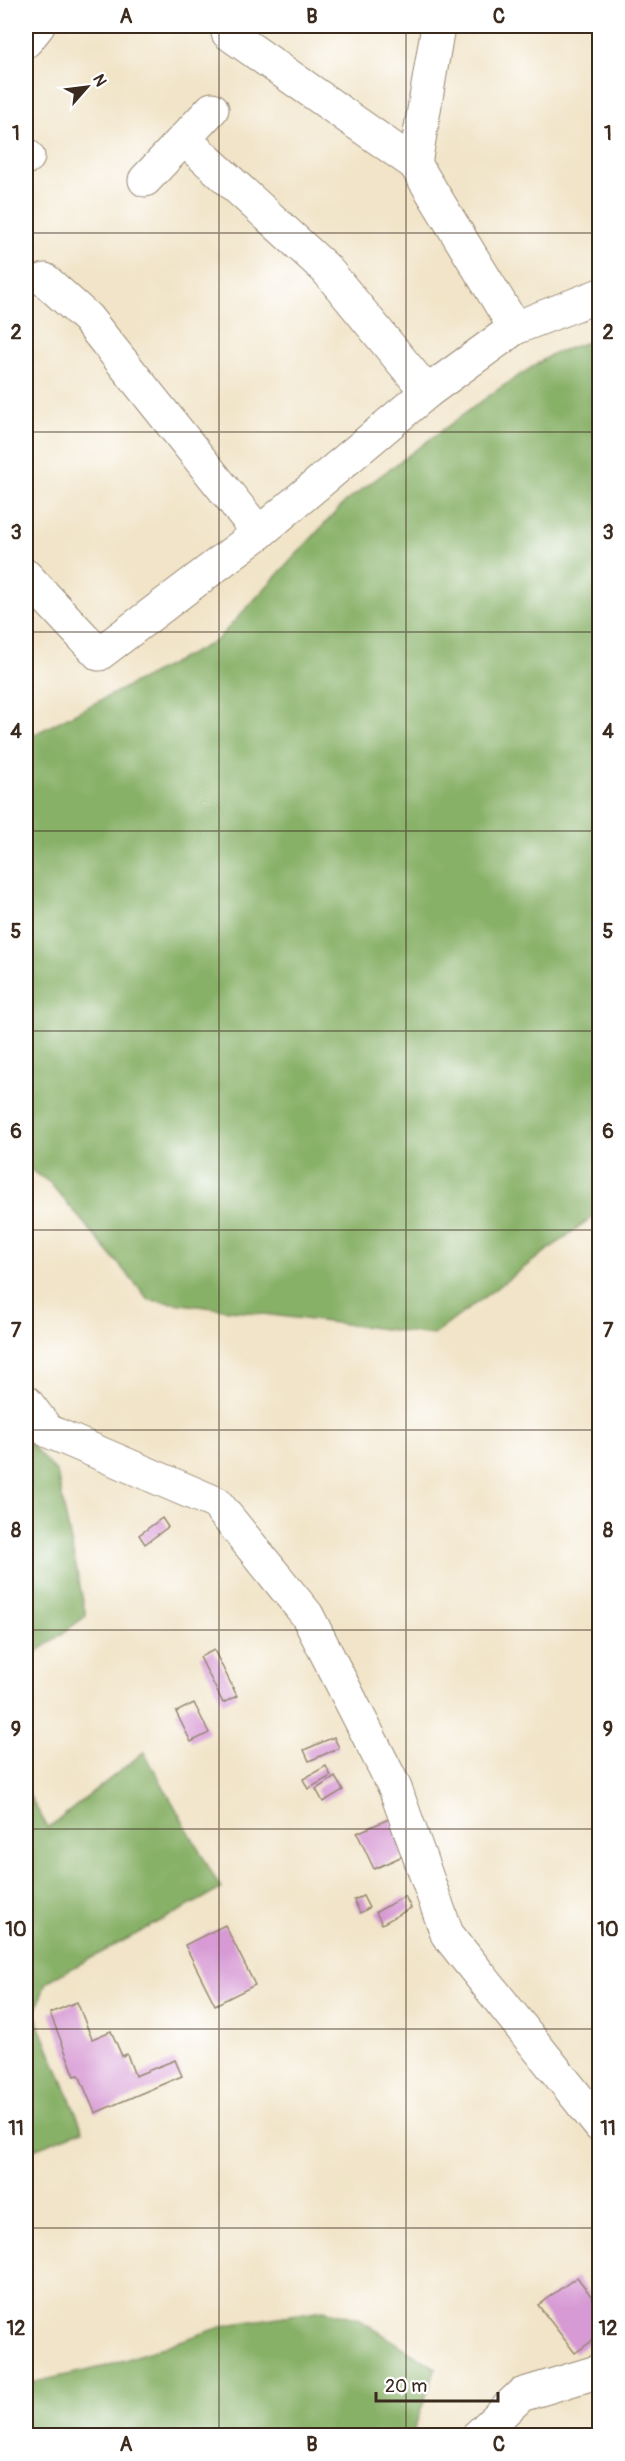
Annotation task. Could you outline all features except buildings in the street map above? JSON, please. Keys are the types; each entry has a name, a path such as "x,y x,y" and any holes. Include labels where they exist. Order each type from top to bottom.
{"street":[{"path":"26,41 38,26"},
{"path":"231,26 228,33 415,164 515,328"},
{"path":"415,164 438,26"},
{"path":"146,180 212,109"},
{"path":"184,139 326,269 427,392"},
{"path":"45,280 87,318 259,533"},
{"path":"26,576 99,654 259,533 427,392 515,328 600,295"},
{"path":"26,1402 48,1431 216,1503 307,1615 395,1788 447,1934 600,2126"},
{"path":"478,2436 521,2395 600,2371"}],"green space":[{"path":"599,338 599,1212 433,1335 149,1300 50,1183 26,1166 26,734 31,736 216,641 345,502 494,392 552,354"},
{"path":"26,1439 57,1473 86,1616 26,1660"},
{"path":"144,1752 221,1889 46,1982 35,2015 83,2130 26,2152 26,1790 48,1828"},
{"path":"323,2310 357,2318 436,2368 412,2435 26,2435 26,2384 107,2366 227,2325"}]}
